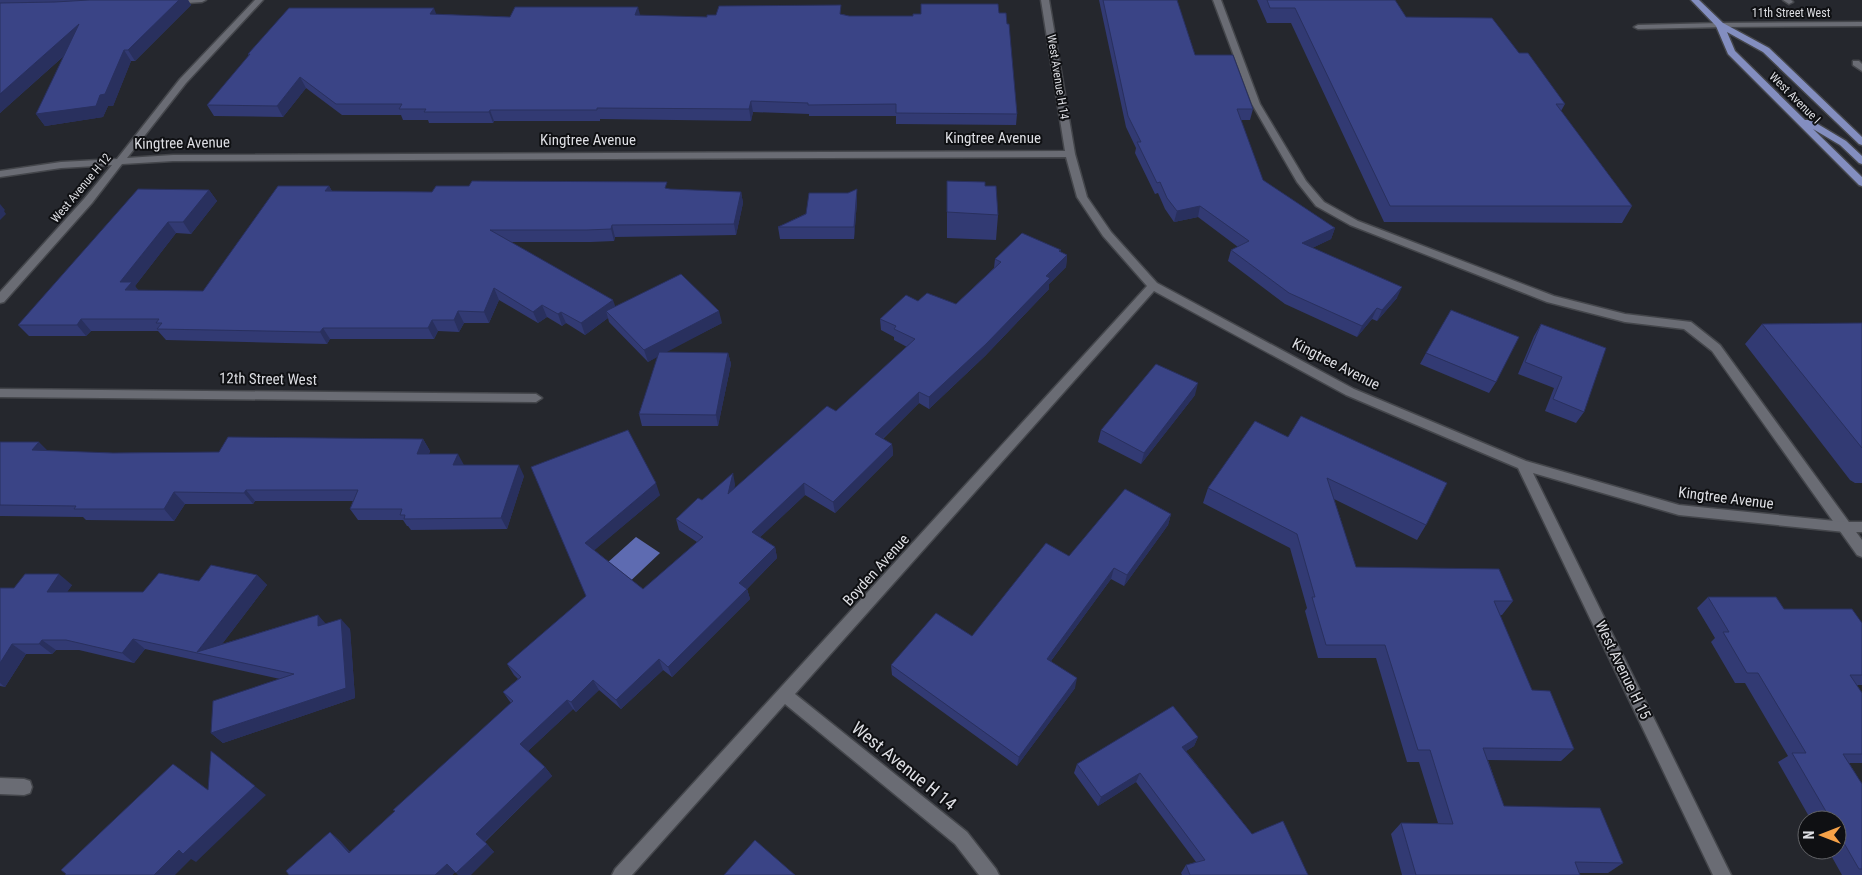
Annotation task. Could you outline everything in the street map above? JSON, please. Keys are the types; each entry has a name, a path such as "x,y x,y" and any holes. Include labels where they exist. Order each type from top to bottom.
{"main road":[{"name":"West Avenue I","path":"1695,0 1720,25 1766,50 1862,142"},
{"name":"West Avenue I","path":"1720,25 1731,52 1862,183"},
{"path":"1790,111 1844,143 1862,160"}],"street":[{"path":"165,2 202,0"},
{"name":"West Avenue H 12","path":"0,299 88,201 183,81 259,0"},
{"name":"West Avenue H 14","path":"1045,0 1070,154"},
{"path":"1217,0 1256,104 1302,182 1320,204 1354,223 1551,299 1625,318 1687,325 1716,348 1862,551"},
{"name":"11th Street West","path":"1638,27 1862,24"},
{"path":"1862,63 1856,63 1862,68"},
{"name":"Kingtree Avenue","path":"0,174 61,166 183,158 1070,154 1082,197 1107,234 1153,286 1350,392 1523,465 1679,510 1845,527 1862,527"},
{"name":"Boyden Avenue","path":"621,875 1153,286"},
{"name":"12th Street West","path":"0,393 536,398"},
{"name":"West Avenue H 15","path":"1523,465 1722,875"},
{"name":"West Avenue H 14","path":"785,695 961,838 990,875"},
{"path":"0,786 24,786"}],"water":[{"path":"636,537 660,553 623,588 586,582"}],"building":[{"path":"89,0 179,0 128,50 124,50 105,94 100,95 96,106 36,114 79,24 0,94 0,3"},
{"path":"1103,0 1177,0 1195,55 1233,55 1253,109 1237,109 1263,180 1335,228 1302,243 1402,287 1382,310 1377,308 1362,326 1289,293 1231,250 1249,241 1200,206 1177,211 1167,198 1160,182 1157,183 1137,142 1141,142 1128,116"},
{"path":"1267,0 1395,0 1406,17 1492,18 1519,53 1528,53 1565,104 1556,104 1632,206 1390,206 1295,8 1270,8"},
{"path":"921,4 998,4 999,13 1006,13 1007,24 1009,24 1017,114 896,113 896,104 808,105 808,103 751,101 749,109 597,108 597,110 424,112 426,109 399,109 402,104 336,104 300,77 277,106 207,105 250,54 248,54 289,8 434,8 430,14 510,17 515,7 638,7 635,15 707,17 707,15 716,15 719,6 841,5 840,14 849,16 913,16 913,14 921,14"},
{"path":"472,181 667,182 665,188 670,189 741,192 734,224 612,225 611,229 587,230 490,230 613,300 581,323 561,312 558,314 542,305 533,312 494,288 484,312 458,311 454,320 432,320 428,328 323,328 320,332 157,329 162,323 156,323 159,319 81,319 77,325 18,325 138,189 209,190 183,222 168,222 120,282 132,282 125,290 203,291 278,186 329,186 325,191 432,192 436,186 469,186"},
{"path":"947,181 985,182 985,186 996,186 998,215 947,212"},
{"path":"857,189 854,227 778,227 806,214 809,193 848,193"},
{"path":"1022,233 1061,250 1059,251 1067,255 1046,276 1050,278 986,344 929,397 919,392 875,434 892,444 833,502 804,483 752,532 775,547 739,583 747,589 668,667 659,659 616,700 593,680 571,702 567,700 520,744 545,767 476,834 487,844 456,873 447,864 435,875 289,875 286,871 330,832 349,853 395,811 393,810 513,701 503,692 521,677 507,664 586,596 531,467 628,430 656,483 585,543 643,589 703,537 676,519 698,498 702,500 733,473 728,494 827,406 836,411 915,339 894,329 896,326 880,319 906,295 918,301 927,293 956,304 1001,262 995,259"},
{"path":"681,274 719,311 644,350 606,311"},
{"path":"1451,310 1519,337 1496,382 1426,353"},
{"path":"1862,323 1862,448 1762,324"},
{"path":"1541,324 1606,348 1584,412 1553,399 1562,377 1525,362"},
{"path":"659,352 728,353 716,415 639,414"},
{"path":"1156,364 1198,383 1144,453 1101,430"},
{"path":"1301,416 1447,483 1426,525 1327,478 1356,567 1499,569 1513,601 1494,601 1532,690 1550,691 1574,749 1483,748 1504,806 1600,808 1623,863 1575,862 1580,875 1416,875 1401,823 1453,824 1430,750 1418,750 1385,645 1326,645 1297,534 1208,488 1255,421 1288,437"},
{"path":"228,437 423,439 417,454 458,454 453,465 519,465 501,518 404,519 405,515 400,515 402,509 350,509 358,490 246,490 244,493 174,492 164,509 74,509 76,506 0,505 0,442 39,442 32,450 113,453 219,452"},
{"path":"1125,489 1171,514 1127,575 1114,568 1047,659 1077,678 1019,757 891,665 936,613 972,636 1046,543 1069,556"},
{"path":"211,565 257,575 197,652 318,615 318,626 341,619 346,688 211,733 213,701 294,674 133,639 122,653 66,640 42,640 39,644 12,644 0,663 0,588 14,588 25,574 59,574 47,592 143,592 159,573 199,581"},
{"path":"1708,597 1776,597 1784,609 1852,609 1862,623 1862,675 1850,675 1862,693 1862,754 1843,754 1862,784 1862,869 1859,869 1847,848 1847,810 1825,810 1792,753 1806,753 1758,673 1747,673 1723,632 1729,632"},
{"path":"1173,706 1198,737 1182,747 1252,834 1283,821 1308,875 1190,875 1186,865 1205,860 1140,773 1101,797 1077,764"},
{"path":"211,751 255,786 183,854 179,850 154,875 65,875 61,870 173,764 208,790"},
{"path":"755,840 795,875 724,875"}]}
